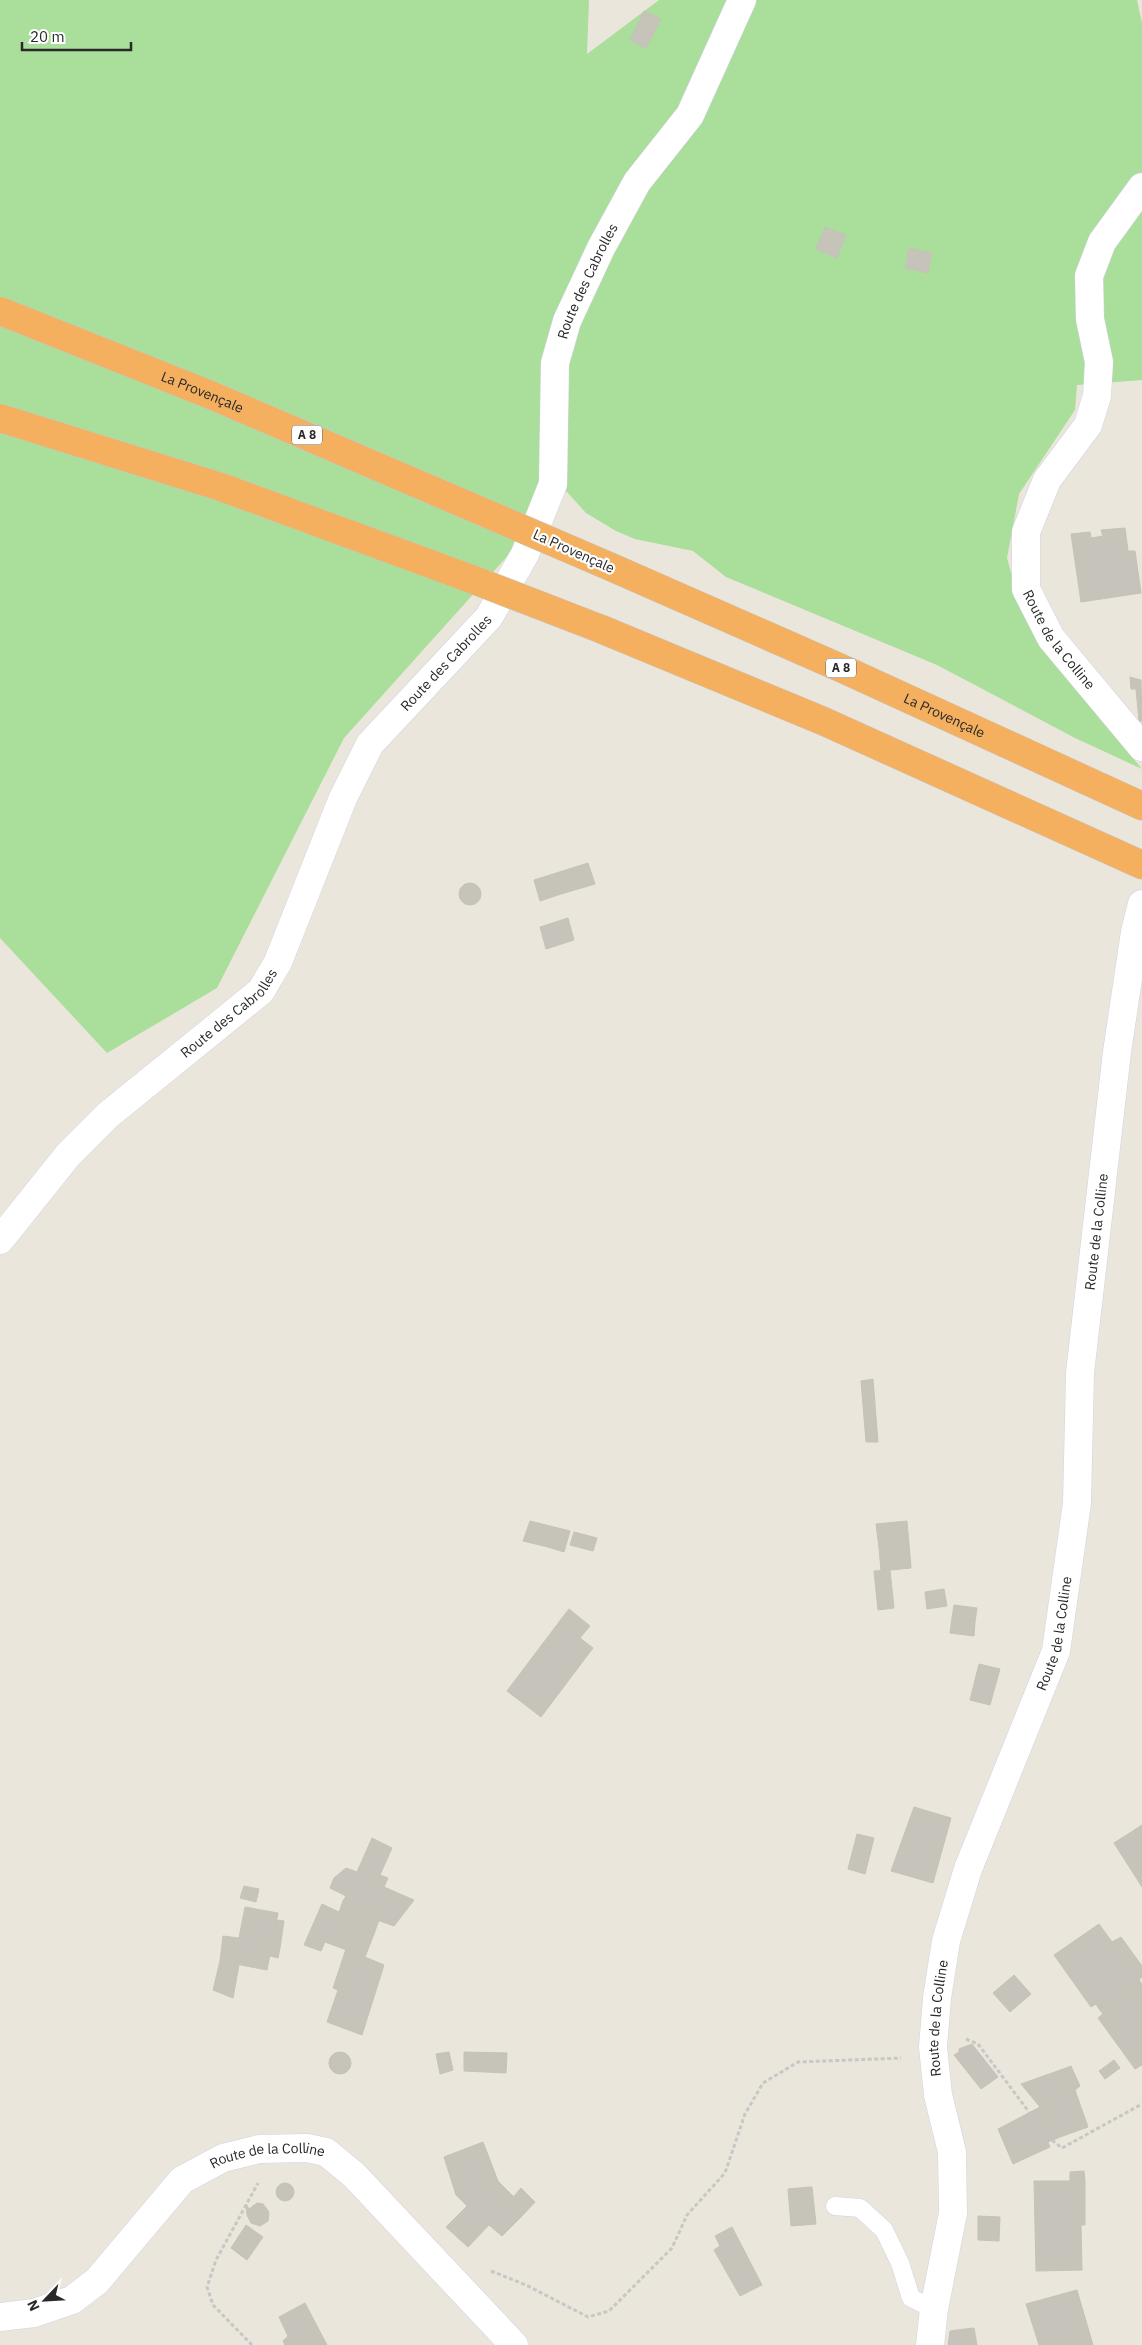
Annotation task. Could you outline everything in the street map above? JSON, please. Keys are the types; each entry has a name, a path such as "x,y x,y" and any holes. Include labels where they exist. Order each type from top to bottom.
{"highway":[{"name":"La Provençale","path":"0,311 240,407 611,567 834,665 1142,806"},
{"path":"0,418 230,490 601,629 823,721 1058,826 1142,866"}],"street":[{"name":"Route des Cabrolles","path":"0,1240 68,1155 108,1115 261,991 278,962 343,798 370,744 489,617 525,554 553,484 555,363 567,321 601,248 637,182 690,116 742,0"},
{"name":"Route de la Colline","path":"1142,187 1102,242 1089,276 1090,319 1099,362 1097,396 1088,425 1047,480 1026,532 1026,589 1051,638 1142,748"},
{"name":"Route de la Colline","path":"930,2345 934,2309 952,2213 952,2152 938,2095 933,2047 936,1998 946,1941 968,1869 1056,1650 1077,1503 1080,1373 1117,1052 1135,932 1142,904"},
{"name":"Route de la Colline","path":"0,2317 34,2313 72,2300 97,2281 182,2180 223,2158 259,2149 307,2148 326,2152 354,2175 514,2345"}],"lane":[{"path":"835,2206 860,2208 884,2230 900,2264 911,2298 934,2309"}],"path":[{"path":"484,2268 526,2285 588,2316 609,2311 672,2248 687,2215 725,2173 745,2114 763,2083 798,2062 831,2059"},
{"path":"1052,2140 1062,2148 1142,2104"},
{"path":"252,2345 213,2305 206,2287 220,2252 263,2175 275,2148"}],"green space":[{"path":"0,0 589,0 587,54 659,0 1137,0 1142,23 1142,380 1077,385 1075,410 1019,494 1007,558 1019,601 1035,636 1142,769 1075,738 937,665 726,577 693,551 635,539 616,531 586,513 566,491 344,738 217,988 107,1053 0,938"}],"building":[{"path":"644,11 661,19 646,48 630,40"},
{"path":"825,227 846,235 837,258 816,249"},
{"path":"909,248 932,253 928,273 905,268"},
{"path":"1125,528 1128,551 1135,551 1141,593 1081,602 1071,534 1090,532 1091,538 1103,536 1101,530"},
{"path":"1130,677 1141,680 1142,721 1139,721 1136,689 1131,689"},
{"path":"588,863 595,884 561,894 547,876"},
{"path":"547,876 561,894 540,901 534,880"},
{"path":"470,883 480,890 481,894 474,904 470,905 460,898 459,894 466,884"},
{"path":"568,918 574,940 546,949 540,927"},
{"path":"873,1379 878,1442 866,1442 861,1381"},
{"path":"530,1521 554,1527 548,1547 523,1541"},
{"path":"907,1521 909,1544 879,1548 876,1524"},
{"path":"554,1527 570,1531 564,1552 548,1547"},
{"path":"574,1532 597,1538 593,1551 570,1545"},
{"path":"909,1544 911,1568 881,1571 879,1548"},
{"path":"890,1570 894,1608 878,1610 874,1571"},
{"path":"944,1589 947,1606 927,1609 925,1592"},
{"path":"954,1605 977,1608 975,1622 952,1618"},
{"path":"569,1609 590,1626 580,1638 559,1622"},
{"path":"952,1618 975,1622 974,1636 950,1633"},
{"path":"559,1622 593,1648 541,1717 507,1691"},
{"path":"979,1664 1000,1669 990,1705 970,1700"},
{"path":"914,1807 951,1818 933,1883 891,1871"},
{"path":"1142,1825 1142,1887 1114,1843"},
{"path":"857,1834 874,1838 865,1874 848,1869"},
{"path":"372,1838 392,1848 380,1875 388,1878 384,1887 414,1900 394,1926 363,1915 364,1912 343,1901 346,1896 330,1888 334,1878 346,1868 357,1872"},
{"path":"244,1886 259,1889 256,1902 240,1898"},
{"path":"343,1901 364,1912 357,1928 336,1921"},
{"path":"322,1904 339,1912 336,1921 362,1930 352,1952 325,1942 321,1951 304,1945"},
{"path":"245,1907 278,1913 267,1970 220,1961 223,1936 239,1938"},
{"path":"363,1915 379,1920 374,1934 357,1928"},
{"path":"276,1920 284,1921 280,1948 271,1946"},
{"path":"1099,1924 1112,1942 1121,1937 1142,1966 1142,1977 1139,1979 1142,1985 1099,2009 1096,2004 1091,2007 1054,1955"},
{"path":"362,1930 374,1934 365,1957 352,1952"},
{"path":"271,1946 280,1948 278,1958 270,1956"},
{"path":"346,1949 384,1965 362,2035 327,2022 338,1990 333,1988"},
{"path":"220,1961 239,1965 233,1998 213,1990"},
{"path":"1014,1975 1031,1994 1010,2012 993,1993"},
{"path":"1142,1985 1142,2065 1135,2069 1098,2018 1103,2014 1099,2009"},
{"path":"972,2044 998,2077 981,2089 954,2055 959,2052 959,2049"},
{"path":"340,2052 348,2055 351,2063 348,2071 340,2074 332,2071 329,2063 332,2055"},
{"path":"449,2052 453,2070 440,2074 436,2054"},
{"path":"464,2052 507,2053 506,2073 464,2071"},
{"path":"1114,2060 1120,2068 1105,2079 1099,2071"},
{"path":"1071,2066 1080,2086 1075,2090 1066,2068"},
{"path":"1066,2068 1075,2090 1040,2107 1021,2084"},
{"path":"1075,2090 1088,2127 1060,2137 1040,2107"},
{"path":"1040,2107 1060,2137 1048,2142 1050,2147 1013,2164 998,2129"},
{"path":"483,2142 498,2181 491,2187 522,2216 502,2236 489,2225 468,2247 446,2227 467,2206 456,2195 444,2157"},
{"path":"1084,2171 1085,2181 1070,2181 1070,2172"},
{"path":"498,2181 513,2196 508,2203 491,2187"},
{"path":"1034,2181 1085,2181 1085,2225 1081,2225 1082,2270 1036,2271"},
{"path":"285,2183 291,2186 294,2192 291,2198 285,2201 279,2198 276,2192 279,2186"},
{"path":"812,2187 816,2224 791,2226 788,2189"},
{"path":"521,2188 535,2202 522,2216 508,2203"},
{"path":"257,2203 263,2204 269,2212 268,2221 260,2226 251,2223 247,2215 246,2204 249,2209"},
{"path":"978,2216 1000,2217 999,2241 978,2240"},
{"path":"246,2225 263,2237 247,2260 231,2248"},
{"path":"732,2227 762,2285 740,2296 714,2250 720,2246 715,2236"},
{"path":"1077,2290 1093,2345 1039,2345 1026,2304"},
{"path":"305,2303 327,2345 285,2345 283,2341 288,2336 279,2317"},
{"path":"974,2328 977,2345 967,2345 965,2329"},
{"path":"965,2329 967,2345 948,2345 950,2331"}]}
